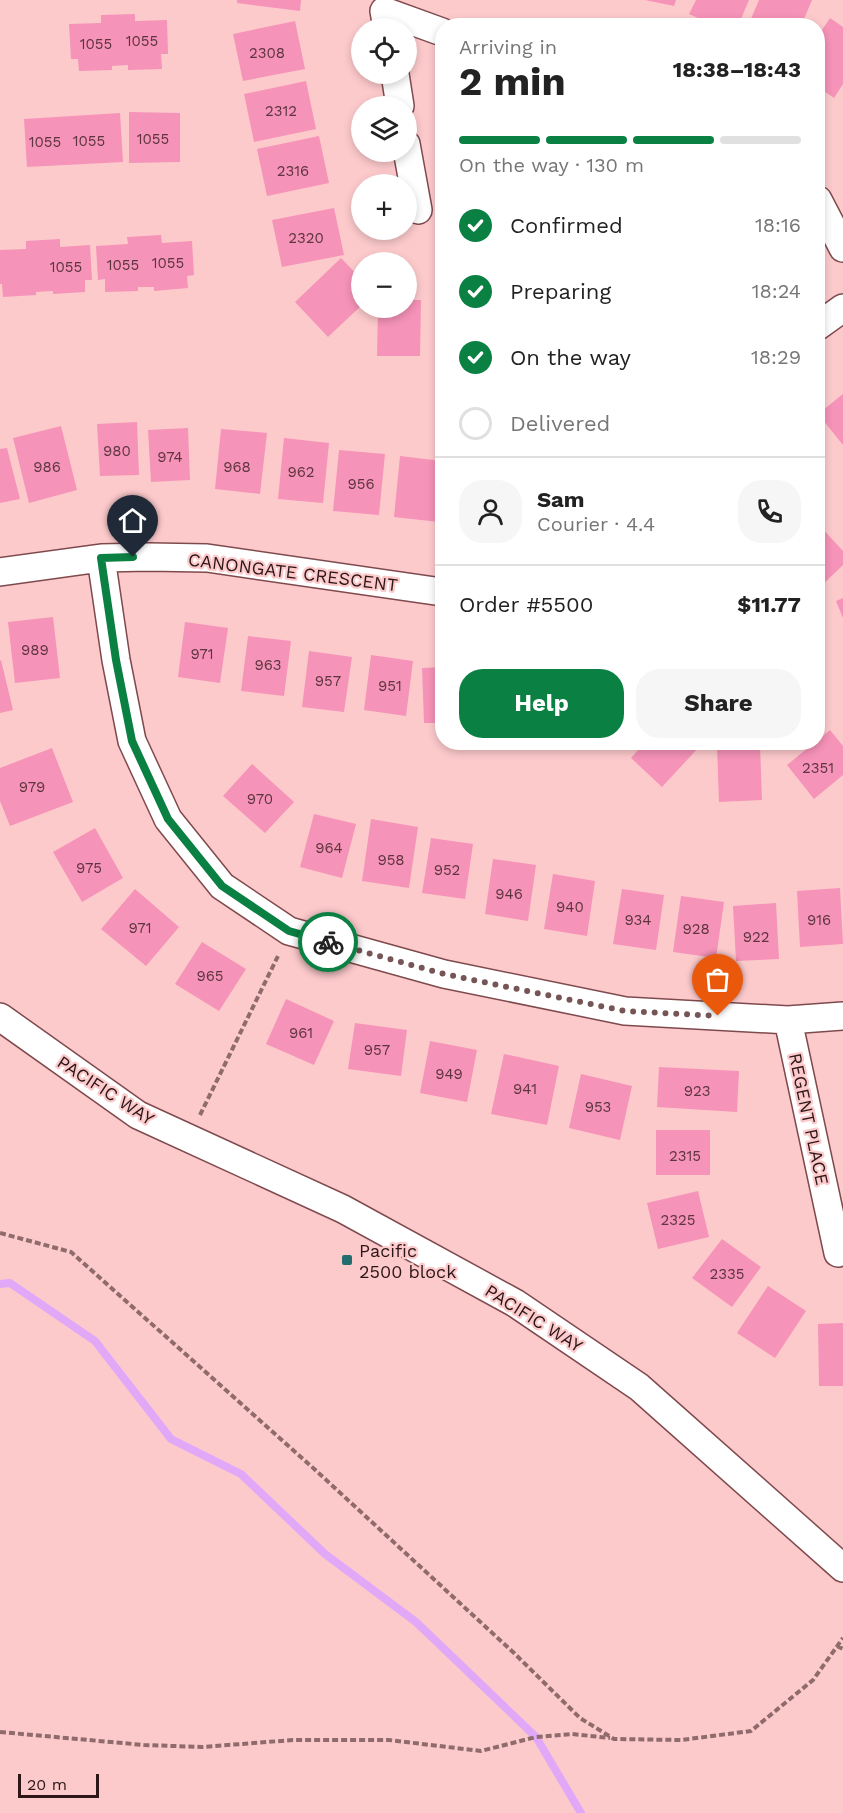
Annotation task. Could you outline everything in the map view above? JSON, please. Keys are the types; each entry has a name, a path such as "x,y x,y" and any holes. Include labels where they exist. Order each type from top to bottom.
{"street":[{"path":"385,18 384,11 403,18"},
{"path":"417,23 435,29"},
{"path":"409,162 418,210"},
{"path":"825,213 843,248"},
{"path":"825,321 843,308"},
{"path":"101,558 116,660 132,741 168,819 222,886 289,931 444,974 625,1011 788,1020 843,1016"},
{"name":"CANONGATE CRESCENT","path":"0,572 101,558 207,558 435,591"},
{"name":"PACIFIC WAY","path":"0,1017 138,1115 343,1209 514,1303 639,1387 843,1568"},
{"name":"REGENT PLACE","path":"788,1020 838,1253"}],"path":[{"path":"200,1115 280,952"},
{"path":"0,1233 71,1252 311,1466 514,1653 580,1718 614,1739"},
{"path":"0,1732 144,1745 202,1747 292,1740 389,1740 481,1751 536,1737 572,1734 614,1739 681,1740 751,1731 813,1680 843,1638"},
{"path":"837,1646 843,1649"}],"building":[{"path":"237,0 301,0 300,11 237,3"},
{"path":"645,0 676,0 674,6"},
{"path":"696,0 749,0 741,18 698,18 689,14"},
{"path":"759,0 812,0 804,18 751,18"},
{"path":"135,14 135,21 167,20 168,54 161,54 162,69 128,70 128,65 112,66 112,70 79,71 78,59 71,59 69,24 101,23 101,15"},
{"path":"830,18 843,27 843,84 834,98 825,92 825,26"},
{"path":"295,21 305,69 243,81 233,34"},
{"path":"306,81 316,129 254,142 244,94"},
{"path":"129,112 180,113 180,162 129,163"},
{"path":"120,113 123,162 27,167 24,119"},
{"path":"319,136 329,183 267,196 257,149"},
{"path":"334,208 344,255 282,267 272,220"},
{"path":"161,235 162,243 192,241 194,275 187,276 188,288 154,291 154,287 138,287 138,291 105,292 105,279 98,280 96,246 128,244 127,237"},
{"path":"60,239 60,247 90,245 92,280 85,280 85,292 53,294 53,291 36,292 36,295 3,297 2,284 0,284 0,250 26,249 26,241"},
{"path":"341,258 351,268 351,315 328,337 295,302"},
{"path":"417,300 421,300 420,356 377,356 378,318 417,318"},
{"path":"843,394 843,445 825,423 825,408"},
{"path":"137,422 139,475 100,476 97,424"},
{"path":"61,426 77,490 29,503 13,438"},
{"path":"188,428 190,480 151,482 148,430"},
{"path":"221,429 267,433 260,494 215,489"},
{"path":"284,438 329,443 323,503 278,499"},
{"path":"7,448 20,499 0,503 0,449"},
{"path":"339,450 385,454 379,515 333,511"},
{"path":"400,456 435,460 435,522 394,517"},
{"path":"825,531 843,551 843,565 825,582"},
{"path":"843,598 843,618 836,601"},
{"path":"53,617 60,678 15,683 8,622"},
{"path":"185,622 228,628 220,683 178,677"},
{"path":"248,636 291,641 284,696 241,691"},
{"path":"309,651 352,657 344,712 302,707"},
{"path":"371,655 413,661 406,716 364,710"},
{"path":"0,661 13,710 0,713"},
{"path":"435,667 435,723 424,723 422,668"},
{"path":"830,730 843,746 843,775 814,799 787,765 805,750 825,750 825,734"},
{"path":"52,748 73,802 10,826 0,801 0,768"},
{"path":"638,750 696,750 662,787 631,758"},
{"path":"717,750 760,750 762,800 719,802"},
{"path":"252,764 294,802 265,833 223,796"},
{"path":"314,814 356,824 342,878 300,867"},
{"path":"371,819 418,827 409,888 362,881"},
{"path":"95,828 123,878 82,902 53,852"},
{"path":"431,838 473,844 465,899 422,893"},
{"path":"493,859 536,865 528,921 485,914"},
{"path":"553,874 595,881 587,936 544,929"},
{"path":"840,888 843,944 800,947 797,891"},
{"path":"135,889 179,927 146,966 101,929"},
{"path":"622,889 664,895 656,950 613,944"},
{"path":"681,896 724,902 716,958 673,952"},
{"path":"776,903 779,959 736,961 733,906"},
{"path":"202,942 246,969 219,1011 175,984"},
{"path":"286,999 334,1021 314,1065 266,1044"},
{"path":"355,1023 407,1030 401,1076 348,1069"},
{"path":"430,1041 477,1050 467,1102 420,1093"},
{"path":"504,1054 559,1066 547,1125 491,1114"},
{"path":"659,1067 739,1071 737,1112 657,1107"},
{"path":"581,1074 632,1086 620,1140 569,1128"},
{"path":"656,1130 710,1130 710,1175 656,1175"},
{"path":"698,1191 709,1237 658,1249 647,1203"},
{"path":"722,1239 761,1267 732,1307 692,1278"},
{"path":"768,1286 806,1311 775,1358 737,1333"},
{"path":"843,1323 843,1386 819,1386 818,1324"}],"waterway":[{"path":"0,1284 10,1283 95,1341 171,1439 241,1474 325,1554 416,1622 536,1737 581,1813"}],"way so far":[{"path":"328,942 444,974 625,1011 718,1016"}],"place":[{"name":"Pacific 2500 block","path":"347,1260"}],"route":[{"path":"133,557 101,558 116,660 132,741 168,819 222,886 289,931 328,942"}]}
